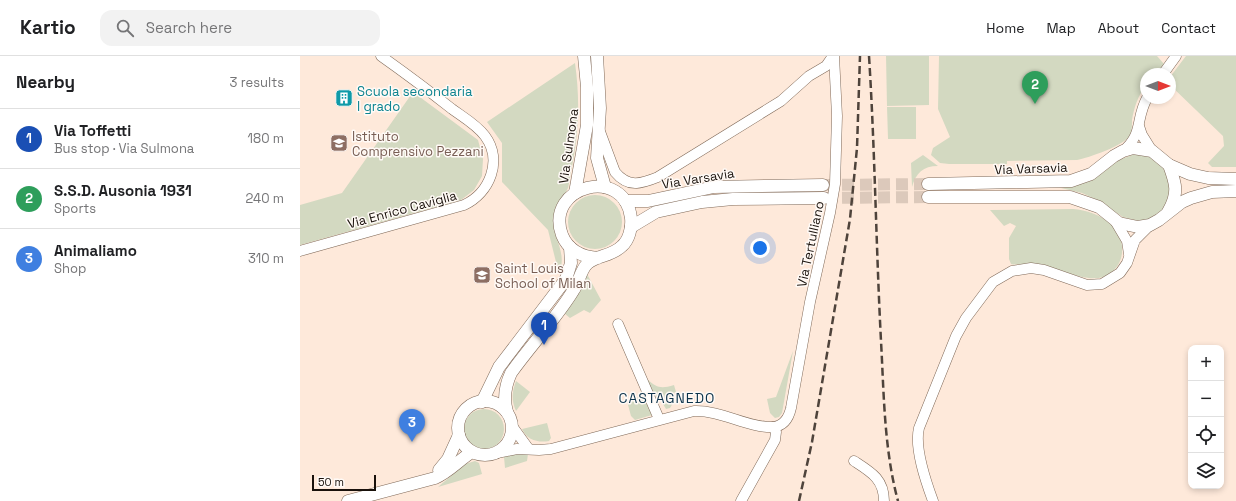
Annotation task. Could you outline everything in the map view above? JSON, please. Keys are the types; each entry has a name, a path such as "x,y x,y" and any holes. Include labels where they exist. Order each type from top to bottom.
{"street":[{"name":"Via Enrico Caviglia","path":"300,251 464,205 472,201 484,190 493,170 492,150 481,131 381,56"},
{"name":"Via Sulmona","path":"575,193 587,125 587,87 584,56"},
{"name":"Via Sulmona","path":"482,402 499,367 566,279 571,263 570,246 562,233 560,218 565,203 575,193 590,187 604,187 597,158 600,93 596,56"},
{"name":"Via Tertulliano","path":"599,129 615,172 630,183 644,183 658,177 781,101 809,76 826,66 834,56"},
{"name":"Via Tertulliano","path":"773,427 784,422 790,413 810,302 833,199 837,149 834,56"},
{"path":"1167,68 1176,56"},
{"path":"1122,151 1136,136 1144,104"},
{"path":"1139,126 1142,135 1152,151 1169,165 1190,174 1208,178 1236,179"},
{"path":"1122,151 1133,148 1152,151"},
{"name":"Via Varsavia","path":"928,184 1070,181 1098,171 1114,156 1122,151"},
{"path":"1167,213 1176,194 1176,184 1169,165"},
{"name":"Via Varsavia","path":"625,201 648,201 722,187 823,185"},
{"path":"528,448 512,426 506,412 504,403 505,388 511,373 574,290 584,268 591,260 610,255 623,245 631,227 630,214 625,201 617,193 604,187"},
{"path":"933,501 919,450 918,432 956,336 986,289 1000,277 1025,268 1044,270 1087,285 1102,284 1120,273 1135,240 1150,225 1182,202 1196,196 1212,192 1236,191"},
{"name":"Via Varsavia","path":"928,196 1070,196 1099,207 1119,223 1129,226 1150,225"},
{"name":"Via Varsavia","path":"631,227 656,212 702,202 740,199 824,198"},
{"path":"1112,217 1125,236 1129,254"},
{"path":"570,246 580,254 598,258"},
{"path":"618,324 659,419"},
{"path":"506,412 494,403 482,402 472,405 463,413 459,424 459,435 464,446 472,452 484,456 528,448 539,450 551,449 685,412 702,410 773,427 776,432 775,440 741,501"},
{"path":"497,453 504,448 510,440 512,426"},
{"path":"423,480 444,465 459,435"},
{"path":"348,501 441,476 472,452"},
{"path":"854,461 879,480 882,486 884,501"}],"green space":[{"path":"886,56 929,56 929,105 887,106"},
{"path":"939,56 1157,56 1164,64 1161,68 1140,68 1140,96 1135,106 1132,120 1132,130 1127,139 1122,143 1098,154 1077,160 1007,161 1007,164 940,163 931,155 933,148 950,137 938,109"},
{"path":"1186,56 1236,56 1236,167 1212,167 1208,163 1224,146 1223,136 1176,91 1176,69"},
{"path":"575,63 578,89 576,141 568,188 558,206 554,218 555,233 562,259 559,274 548,230 502,182 502,143 487,122"},
{"path":"413,92 478,140 483,159 482,176 474,190 461,200 300,245 300,205 342,193"},
{"path":"887,107 916,107 916,139 888,139"},
{"path":"1135,154 1151,157 1165,168 1171,193 1164,209 1149,219 1139,221 1123,217 1095,199 1082,193 1061,188 1095,177 1119,160"},
{"path":"923,155 938,166 928,167 921,171 912,187 911,163"},
{"path":"590,195 600,195 610,199 618,207 622,217 622,227 618,237 610,245 600,249 590,249 580,245 572,237 568,227 568,217 572,207 580,199"},
{"path":"990,210 1083,210 1103,218 1116,230 1120,237 1122,253 1120,261 1111,273 1103,277 1088,278 1035,264 1011,264 1009,259 1009,238 1016,226 1010,223 1004,226"},
{"path":"587,274 601,300 590,313 584,310 570,318 564,313 582,286"},
{"path":"793,351 782,413 779,417 775,418 770,413 767,399 776,397"},
{"path":"647,379 659,387 674,385 676,392 673,393 673,403 670,408 666,409 660,399 657,400"},
{"path":"516,381 530,392 516,411 513,403 513,396"},
{"path":"643,396 652,415 635,420 631,416 627,401"},
{"path":"488,409 495,412 501,418 504,429 503,437 495,446 488,449 480,449 473,446 465,437 464,425 467,418 476,410"},
{"path":"547,423 551,438 549,441 541,442 533,440 524,433 522,429"},
{"path":"514,454 528,454 527,461 505,468 504,457"},
{"path":"475,461 479,463 482,474 438,487 465,464"}],"tunnel":[{"path":"824,185 928,184"},
{"path":"824,198 928,197"}],"railway":[{"path":"799,501 812,442 850,219 857,148 860,56"},
{"path":"869,56 884,402 887,442 893,481 898,501"}],"place":[{"name":"Scuola secondaria I grado","path":"344,98"},
{"name":"S.S.D. Ausonia 1931","path":"1035,104"},
{"name":"Istituto Comprensivo Pezzani","path":"339,143"},
{"name":"Saint Louis School of Milan","path":"482,275"},
{"name":"Via Toffetti","path":"544,345"},
{"name":"Animaliamo","path":"412,442"}],"district":[{"name":"CASTAGNEDO","path":"667,398"}]}
